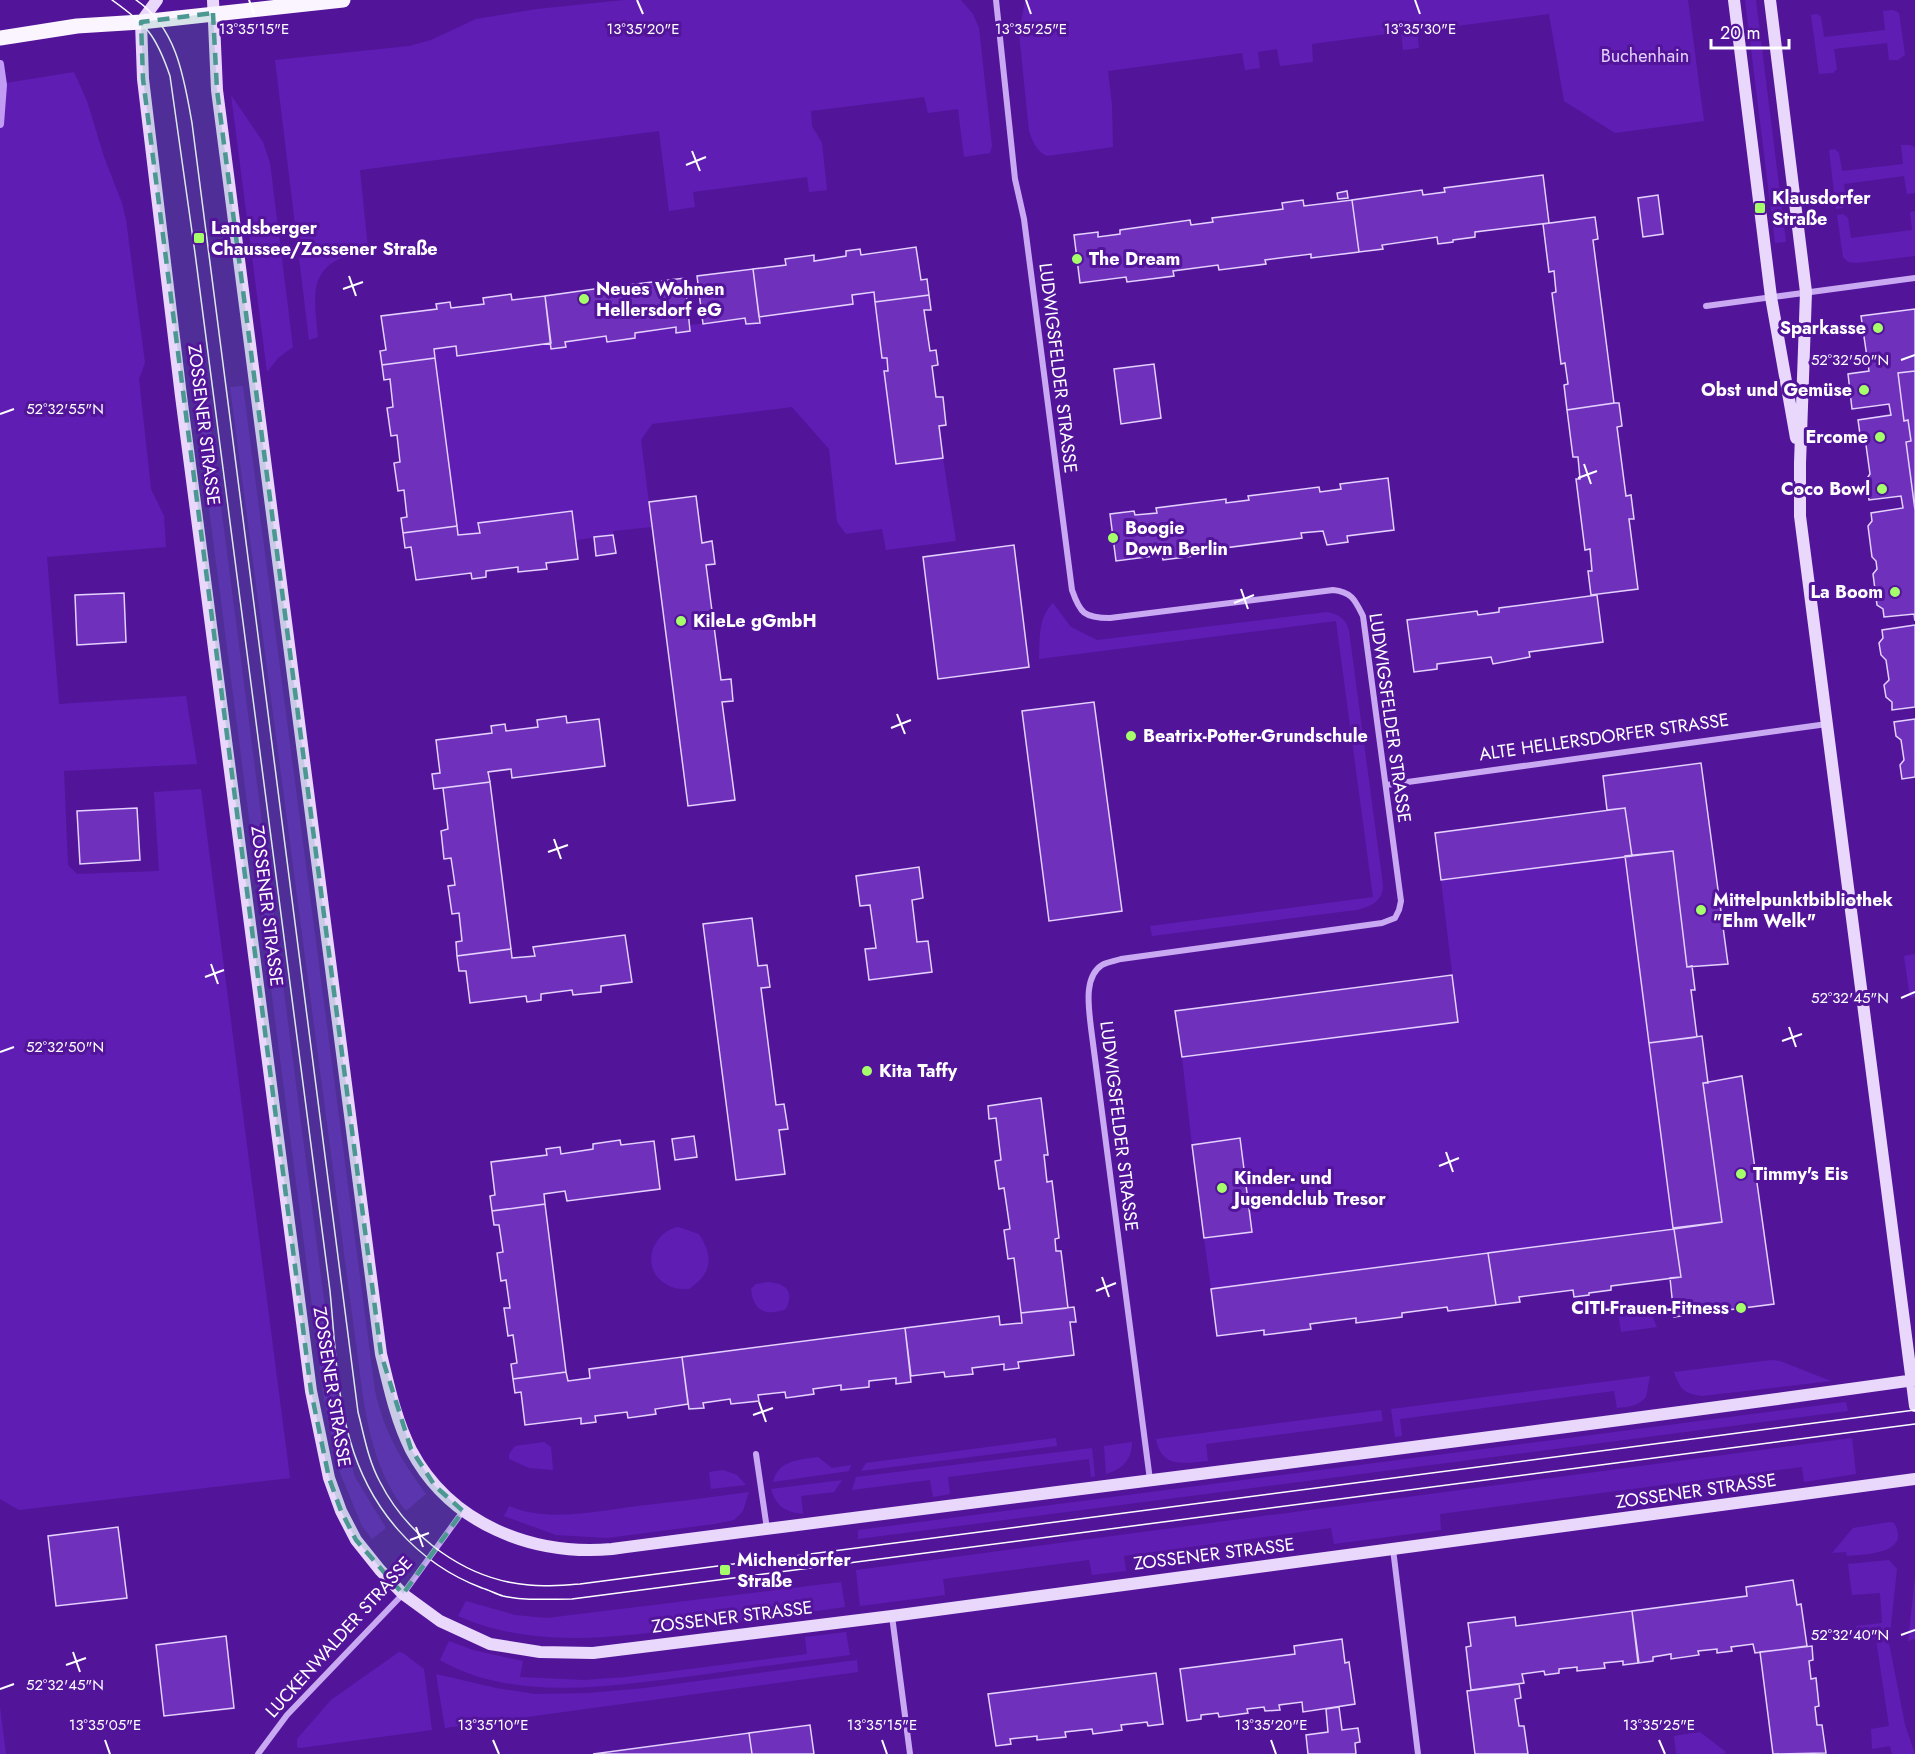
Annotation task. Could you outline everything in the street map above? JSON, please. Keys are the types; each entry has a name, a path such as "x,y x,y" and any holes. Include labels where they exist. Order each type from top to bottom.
{"main road":[{"path":"0,38 77,26 141,22 213,7 343,0"}],"street":[{"path":"141,22 157,0"},
{"name":"LUDWIGSFELDER STRASSE","path":"996,0 1015,179 1026,227 1072,590 1078,607 1093,618 1110,618 1333,590 1344,591 1357,602 1363,616 1401,901 1395,918 1382,923 1121,959 1101,965 1090,981 1088,1000 1091,1028 1150,1480"},
{"path":"1734,0 1771,297 1800,463"},
{"path":"1770,0 1806,292 1800,516 1915,1406"},
{"path":"213,7 217,90 381,1354 393,1406 411,1449 435,1486 463,1511 503,1533 546,1547 576,1551 612,1550 1913,1381"},
{"name":"ZOSSENER STRASSE","path":"141,22 143,79 182,396 311,1391 328,1478 341,1511 356,1540 380,1570 403,1593 440,1622 490,1644 540,1652 593,1653 892,1616 1915,1479"},
{"path":"1706,306 1915,278"},
{"name":"ALTE HELLERSDORFER STRASSE","path":"1386,785 1827,724"},
{"path":"756,1454 767,1529"},
{"name":"LUCKENWALDER STRASSE","path":"258,1754 287,1715 403,1593 463,1511"},
{"path":"1393,1549 1418,1754"},
{"path":"892,1616 910,1754"}],"highlighted area":[{"path":"213,13 217,90 381,1354 411,1449 435,1486 463,1511 403,1594 356,1540 341,1511 329,1478 311,1391 143,79 141,22"}],"green space":[{"path":"624,0 961,0 973,14 979,28 992,146 990,153 964,157 958,109 928,113 924,97 811,111 812,126 822,143 827,190 809,192 807,177 693,192 695,207 669,211 659,131 360,170 368,249 335,261 319,278 315,303 318,337 309,340 275,60 409,46 431,40 476,19 537,9"},
{"name":"Buchenhain","path":"1025,0 1688,0 1704,121 1615,133 1564,101 1549,14 1417,31 1419,48 1403,50 1401,32 1312,44 1313,62 1280,66 1277,49 1258,52 1260,68 1245,70 1242,53 1108,71 1113,147 1047,156 1038,149 1029,131 1019,33"},
{"path":"1745,0 1756,0 1786,242 1775,243"},
{"path":"1893,10 1899,13 1905,55 1898,60 1889,60 1887,43 1834,49 1837,69 1833,73 1819,74 1811,15 1817,14 1821,17 1824,37 1885,30 1883,11"},
{"path":"74,72 87,101 126,220 145,363 139,379 151,489 164,516 166,547 47,557 59,704 186,696 197,764 64,771 68,865 77,874 159,871 154,792 201,789 290,1478 19,1510 0,1499 0,84"},
{"path":"231,95 263,142 270,163 293,347 278,358 267,372"},
{"path":"1901,145 1915,147 1915,193 1907,194 1904,176 1844,184 1846,203 1843,208 1836,209 1829,150 1835,149 1839,153 1842,171 1903,164"},
{"path":"1915,211 1915,256 1857,263 1848,262 1843,257 1837,215 1843,214 1848,218 1851,238 1912,230 1910,212"},
{"path":"874,292 882,358 887,358 888,371 884,372 896,464 943,458 956,541 886,550 882,529 846,534 837,522 829,449 792,407 652,424 641,440 652,527 613,531 613,535 576,540 572,511 479,524 480,533 458,535 434,349 456,346 457,355 551,343 565,347 565,342 606,336 607,342 635,338 635,333 676,327 677,333 690,331 691,325 745,318 746,324 760,323 759,317 853,304 852,295"},
{"path":"243,386 375,1391 388,1433 426,1494 406,1511 382,1471 369,1428 363,1397 230,387"},
{"path":"206,391 340,1423 355,1477 386,1528 372,1539 362,1526 338,1468 324,1399 194,392"},
{"path":"1053,603 1071,627 1097,640 1327,612 1341,618 1349,631 1383,885 1378,899 1367,907 1356,910 1152,936 1150,926 1373,897 1336,621 1039,659 1042,622"},
{"path":"1625,856 1673,1228 1211,1289 1204,1238 1252,1232 1240,1139 1192,1145 1182,1057 1458,1022 1441,880"},
{"path":"1915,954 1915,997 1910,998 1904,956"},
{"path":"678,1227 699,1234 707,1250 706,1271 689,1289 674,1288 666,1284 653,1270 651,1261 655,1244 661,1236"},
{"path":"768,1282 784,1287 789,1293 786,1309 766,1312 757,1307 751,1289 756,1284"},
{"path":"1649,1309 1657,1327 1621,1332 1618,1313"},
{"path":"1771,1360 1780,1361 1831,1381 1702,1396 1684,1390 1674,1372"},
{"path":"1650,1376 1646,1397 1629,1406 1617,1408 1614,1391 1400,1419 1402,1436 1395,1437 1391,1409"},
{"path":"1846,1402 1848,1411 858,1539 858,1530"},
{"path":"1381,1410 1383,1421 1206,1444 1208,1461 1183,1463 1169,1460 1159,1449 1156,1439"},
{"path":"1056,1438 1057,1446 861,1471 866,1463"},
{"path":"1852,1438 1856,1474 1804,1482 1802,1467 1440,1514 1441,1530 1334,1544 1331,1528 1124,1556 1126,1571 1092,1575 1089,1560 943,1579 945,1595 860,1606 856,1570"},
{"path":"544,1442 551,1447 553,1470 529,1468 509,1459 509,1454 515,1446"},
{"path":"1132,1442 1132,1448 1125,1463 1106,1474 1104,1446"},
{"path":"1092,1448 1095,1476 1091,1477 1089,1459 948,1477 950,1494 933,1497 930,1480 852,1490 856,1477"},
{"path":"818,1457 832,1468 851,1465 849,1471 773,1482 779,1469 784,1465 797,1460"},
{"path":"723,1470 737,1475 746,1485 711,1489 709,1472"},
{"path":"842,1480 834,1492 801,1496 803,1514 791,1512 782,1507 771,1489"},
{"path":"749,1492 743,1511 734,1520 607,1538 556,1535 504,1516 509,1506 524,1511 556,1515 589,1513"},
{"path":"1894,1523 1898,1533 1897,1541 1892,1547 1875,1553 1847,1556 1846,1552 1832,1553 1853,1528"},
{"path":"1889,1560 1897,1569 1889,1643 1905,1725 1915,1754 1892,1754 1890,1746 1872,1749 1871,1729 1889,1726 1876,1639 1858,1642 1856,1626 1882,1623 1880,1593 1852,1595 1848,1564"},
{"path":"1915,1577 1915,1639 1908,1641"},
{"path":"841,1582 845,1607 606,1637 546,1637 516,1633 487,1627 458,1616 466,1601 515,1615 547,1618"},
{"path":"846,1632 850,1655 602,1686 534,1687 501,1682 470,1674 440,1660 449,1641 473,1650 523,1661 520,1677 584,1680 626,1677 807,1654 805,1637"},
{"path":"399,1652 424,1669 432,1730 297,1747 297,1739 331,1700"},
{"path":"857,1660 858,1672 445,1728 436,1674 496,1688 535,1694 588,1693 645,1688"},
{"path":"0,1707 6,1754 0,1754"},
{"path":"1700,1732 1726,1752 1724,1754 1676,1754 1674,1736"}],"building":[{"path":"1543,175 1549,223 1475,232 1475,237 1453,240 1453,242 1438,244 1437,237 1382,245 1383,249 1359,252 1352,200 1422,190 1423,195 1445,192 1444,188"},
{"path":"1347,191 1348,198 1338,199 1337,193"},
{"path":"1658,195 1663,234 1643,237 1638,198"},
{"path":"1303,200 1304,206 1352,200 1359,252 1311,258 1311,254 1265,260 1266,264 1219,270 1218,265 1173,271 1174,276 1127,282 1126,277 1080,283 1074,235 1098,232 1098,237 1120,234 1120,230 1190,220 1191,225 1213,222 1212,218 1283,209 1282,203"},
{"path":"1595,217 1598,239 1593,240 1614,403 1567,410 1564,385 1568,384 1565,363 1561,364 1552,293 1556,292 1554,271 1549,272 1543,224"},
{"path":"916,247 921,280 927,279 929,295 875,302 874,292 852,295 853,304 759,317 753,269 786,265 785,259 814,255 814,261 846,256 846,251 860,249 861,255"},
{"path":"753,269 760,323 746,324 745,318 703,324 697,276"},
{"path":"685,278 690,331 676,333 676,327 635,333 635,338 607,342 606,336 565,342 566,347 551,349 545,296 601,288 602,293 628,290 628,285"},
{"path":"511,294 512,300 545,296 551,343 457,356 456,346 434,349 435,358 382,365 380,351 386,350 381,316 437,309 436,304 450,302 451,308 484,304 483,298"},
{"path":"929,295 931,310 924,310 930,351 936,350 938,365 932,366 936,397 943,397 946,425 939,426 943,458 896,464 884,371 888,371 887,358 882,358 875,302"},
{"path":"1915,309 1915,371 1898,373 1904,421 1908,420 1911,441 1906,442 1915,510 1915,621 1914,614 1884,617 1883,609 1877,605 1873,574 1877,569 1876,561 1872,557 1868,526 1872,521 1871,513 1903,508 1901,496 1869,500 1866,480 1870,474 1866,445 1861,441 1858,420 1891,415 1889,404 1852,409 1848,374 1869,371 1861,316"},
{"path":"435,358 457,526 403,533 401,518 407,517 404,490 398,491 394,463 400,462 397,435 391,436 387,408 393,407 390,379 384,380 382,365"},
{"path":"1154,364 1161,418 1121,424 1114,369"},
{"path":"1915,371 1915,510 1906,442 1911,441 1908,420 1904,421 1898,373"},
{"path":"1619,403 1622,426 1617,427 1626,496 1631,495 1634,519 1629,519 1638,589 1591,595 1588,571 1592,571 1590,549 1585,550 1576,479 1580,479 1578,457 1573,457 1567,410"},
{"path":"1388,478 1394,530 1347,536 1348,542 1327,545 1323,531 1301,533 1302,538 1209,550 1209,554 1163,560 1162,555 1116,561 1110,514 1134,511 1135,515 1157,513 1156,508 1226,499 1226,503 1249,500 1248,496 1319,487 1320,492 1341,489 1340,484"},
{"path":"696,496 702,543 712,541 715,564 706,565 721,680 731,679 733,701 722,702 735,800 688,806 649,502"},
{"path":"572,511 578,559 546,563 547,569 518,572 518,567 486,571 486,577 472,579 471,573 416,580 411,547 405,548 403,533 457,526 458,535 480,533 478,523"},
{"path":"613,535 616,553 596,556 594,537"},
{"path":"1014,545 1029,667 938,679 923,557"},
{"path":"124,593 126,642 77,645 75,595"},
{"path":"1597,595 1603,642 1529,652 1530,657 1493,664 1491,657 1437,664 1437,669 1414,672 1407,620 1477,611 1478,615 1499,612 1499,608"},
{"path":"1915,625 1915,707 1892,710 1892,702 1886,697 1884,685 1889,680 1886,660 1881,655 1879,643 1883,638 1882,630"},
{"path":"1094,702 1122,911 1049,921 1022,711"},
{"path":"566,716 567,723 599,719 605,766 512,778 511,769 488,772 490,782 434,789 432,774 440,773 436,740 492,733 491,726 505,724 506,731 538,727 537,720"},
{"path":"1915,719 1915,777 1902,779 1900,765 1904,760 1901,740 1896,736 1894,722"},
{"name":"Mittelpunktbibliothek \"Ehm Welk\"","path":"1701,763 1728,964 1687,967 1673,851 1632,856 1625,808 1607,810 1603,776"},
{"path":"490,782 511,949 457,956 456,942 462,941 459,913 452,914 448,886 455,885 451,858 444,859 441,831 448,829 443,788"},
{"path":"137,808 140,860 80,864 77,811"},
{"path":"1625,808 1632,856 1441,880 1435,833"},
{"path":"1673,851 1687,967 1692,966 1695,990 1691,990 1697,1037 1649,1043 1625,856"},
{"path":"919,867 923,898 912,900 917,942 928,941 932,972 869,980 865,949 876,948 870,905 860,906 856,876"},
{"path":"752,918 758,966 767,965 770,987 761,988 776,1105 784,1104 788,1129 779,1130 785,1174 736,1180 703,924"},
{"path":"625,935 632,982 601,986 601,992 573,995 572,990 541,994 541,1000 527,1002 526,996 470,1003 466,971 459,971 457,956 511,949 512,958 535,956 533,947"},
{"path":"1452,975 1458,1022 1182,1057 1175,1011"},
{"path":"1702,1036 1708,1083 1703,1083 1722,1222 1673,1228 1649,1043"},
{"path":"1742,1076 1774,1304 1674,1317 1670,1278 1681,1277 1674,1229 1722,1222 1703,1083"},
{"path":"1041,1098 1048,1155 1044,1155 1047,1182 1052,1181 1059,1238 1055,1239 1056,1251 1061,1251 1068,1308 1021,1313 1014,1258 1008,1259 1004,1230 1010,1229 1004,1188 999,1189 995,1161 1001,1160 996,1118 989,1119 988,1106"},
{"path":"694,1136 697,1157 675,1160 672,1139"},
{"name":"Kinder- und Jugendclub Tresor","path":"1240,1138 1252,1232 1204,1238 1192,1145"},
{"path":"620,1140 621,1145 654,1141 660,1189 567,1201 565,1191 544,1194 545,1204 492,1211 490,1196 495,1195 491,1162 547,1155 546,1149 560,1147 561,1154 593,1149 593,1144"},
{"path":"545,1204 566,1372 513,1379 511,1364 517,1363 513,1335 508,1336 504,1308 510,1308 506,1280 501,1281 497,1253 503,1252 499,1225 494,1225 492,1211"},
{"path":"1674,1229 1681,1277 1611,1286 1611,1290 1574,1297 1573,1290 1519,1297 1520,1302 1496,1305 1488,1253"},
{"path":"1488,1253 1496,1305 1448,1311 1447,1307 1402,1313 1402,1317 1356,1323 1356,1318 1310,1324 1311,1329 1264,1335 1264,1330 1217,1336 1211,1289"},
{"path":"1074,1307 1076,1322 1070,1322 1074,1355 1018,1362 1019,1368 1004,1370 1004,1364 972,1368 973,1374 945,1377 944,1372 911,1376 905,1328 999,1316 1000,1325 1022,1323 1021,1313"},
{"path":"905,1328 911,1382 896,1384 896,1378 869,1381 869,1387 841,1390 841,1385 813,1389 814,1394 786,1398 785,1392 758,1395 759,1401 731,1404 730,1399 703,1403 704,1408 689,1409 682,1357"},
{"path":"682,1357 688,1404 655,1409 656,1414 628,1418 627,1412 595,1416 596,1422 581,1424 581,1418 525,1425 521,1392 515,1393 513,1379 566,1372 568,1381 590,1378 589,1369"},
{"path":"118,1527 127,1598 56,1606 48,1536"},
{"path":"1793,1580 1797,1605 1801,1604 1807,1646 1755,1653 1753,1644 1731,1647 1732,1651 1717,1653 1717,1649 1698,1651 1699,1655 1671,1659 1671,1654 1653,1657 1653,1661 1639,1663 1632,1611 1747,1596 1746,1587"},
{"path":"1632,1611 1638,1663 1623,1665 1623,1661 1604,1663 1605,1668 1577,1671 1577,1667 1559,1669 1559,1673 1545,1675 1544,1671 1522,1674 1524,1683 1471,1690 1466,1647 1471,1646 1468,1623 1515,1617 1516,1626"},
{"path":"226,1636 234,1708 164,1716 156,1645"},
{"path":"1342,1639 1345,1663 1349,1662 1355,1704 1303,1712 1302,1702 1279,1705 1280,1710 1265,1711 1264,1707 1247,1709 1248,1713 1219,1717 1218,1713 1201,1715 1201,1719 1187,1721 1180,1669 1295,1654 1294,1646"},
{"path":"1812,1646 1813,1660 1809,1661 1811,1679 1816,1678 1819,1706 1815,1707 1817,1725 1822,1725 1826,1753 1773,1754 1760,1652"},
{"path":"1156,1673 1163,1724 1148,1726 1147,1722 1121,1725 1122,1730 1093,1734 1092,1729 1065,1732 1066,1737 1037,1740 1037,1736 1010,1739 1011,1744 996,1746 988,1694"},
{"path":"1519,1684 1521,1698 1515,1699 1519,1726 1524,1726 1528,1754 1475,1754 1467,1691"},
{"path":"1339,1707 1342,1730 1358,1728 1360,1742 1355,1743 1356,1754 1308,1754 1306,1735 1328,1732 1326,1709"},
{"path":"810,1725 814,1754 752,1754 749,1733"},
{"path":"749,1733 752,1754 593,1754"}],"waterway":[{"path":"0,64 3,85 0,124"}],"tram line":[{"path":"112,0 149,32 160,50 170,76 330,1291 345,1422 358,1465 383,1510 398,1530 436,1564 458,1577 503,1596 528,1599 572,1599 1915,1424"},
{"path":"136,0 150,11 170,39 182,72 192,123 358,1412 372,1465 380,1482 406,1521 441,1552 483,1575 506,1581 542,1586 580,1584 1915,1410"}],"place":[{"name":"Klausdorfer Straße","path":"1760,208"},
{"name":"Landsberger Chaussee/Zossener Straße","path":"199,238"},
{"name":"The Dream","path":"1077,259"},
{"name":"Neues Wohnen Hellersdorf eG","path":"584,299"},
{"name":"Sparkasse","path":"1878,328"},
{"name":"Obst und Gemüse","path":"1864,390"},
{"name":"Ercome","path":"1880,437"},
{"name":"Coco Bowl","path":"1882,489"},
{"name":"Boogie Down Berlin","path":"1113,538"},
{"name":"La Boom","path":"1895,592"},
{"name":"KileLe gGmbH","path":"681,621"},
{"name":"Beatrix-Potter-Grundschule","path":"1131,736"},
{"name":"Mittelpunktbibliothek \"Ehm Welk\"","path":"1701,910"},
{"name":"Kita Taffy","path":"867,1071"},
{"name":"Timmy's Eis","path":"1741,1174"},
{"name":"Kinder- und Jugendclub Tresor","path":"1222,1188"},
{"name":"CITI-Frauen-Fitness","path":"1741,1308"},
{"name":"Michendorfer Straße","path":"725,1570"}]}
